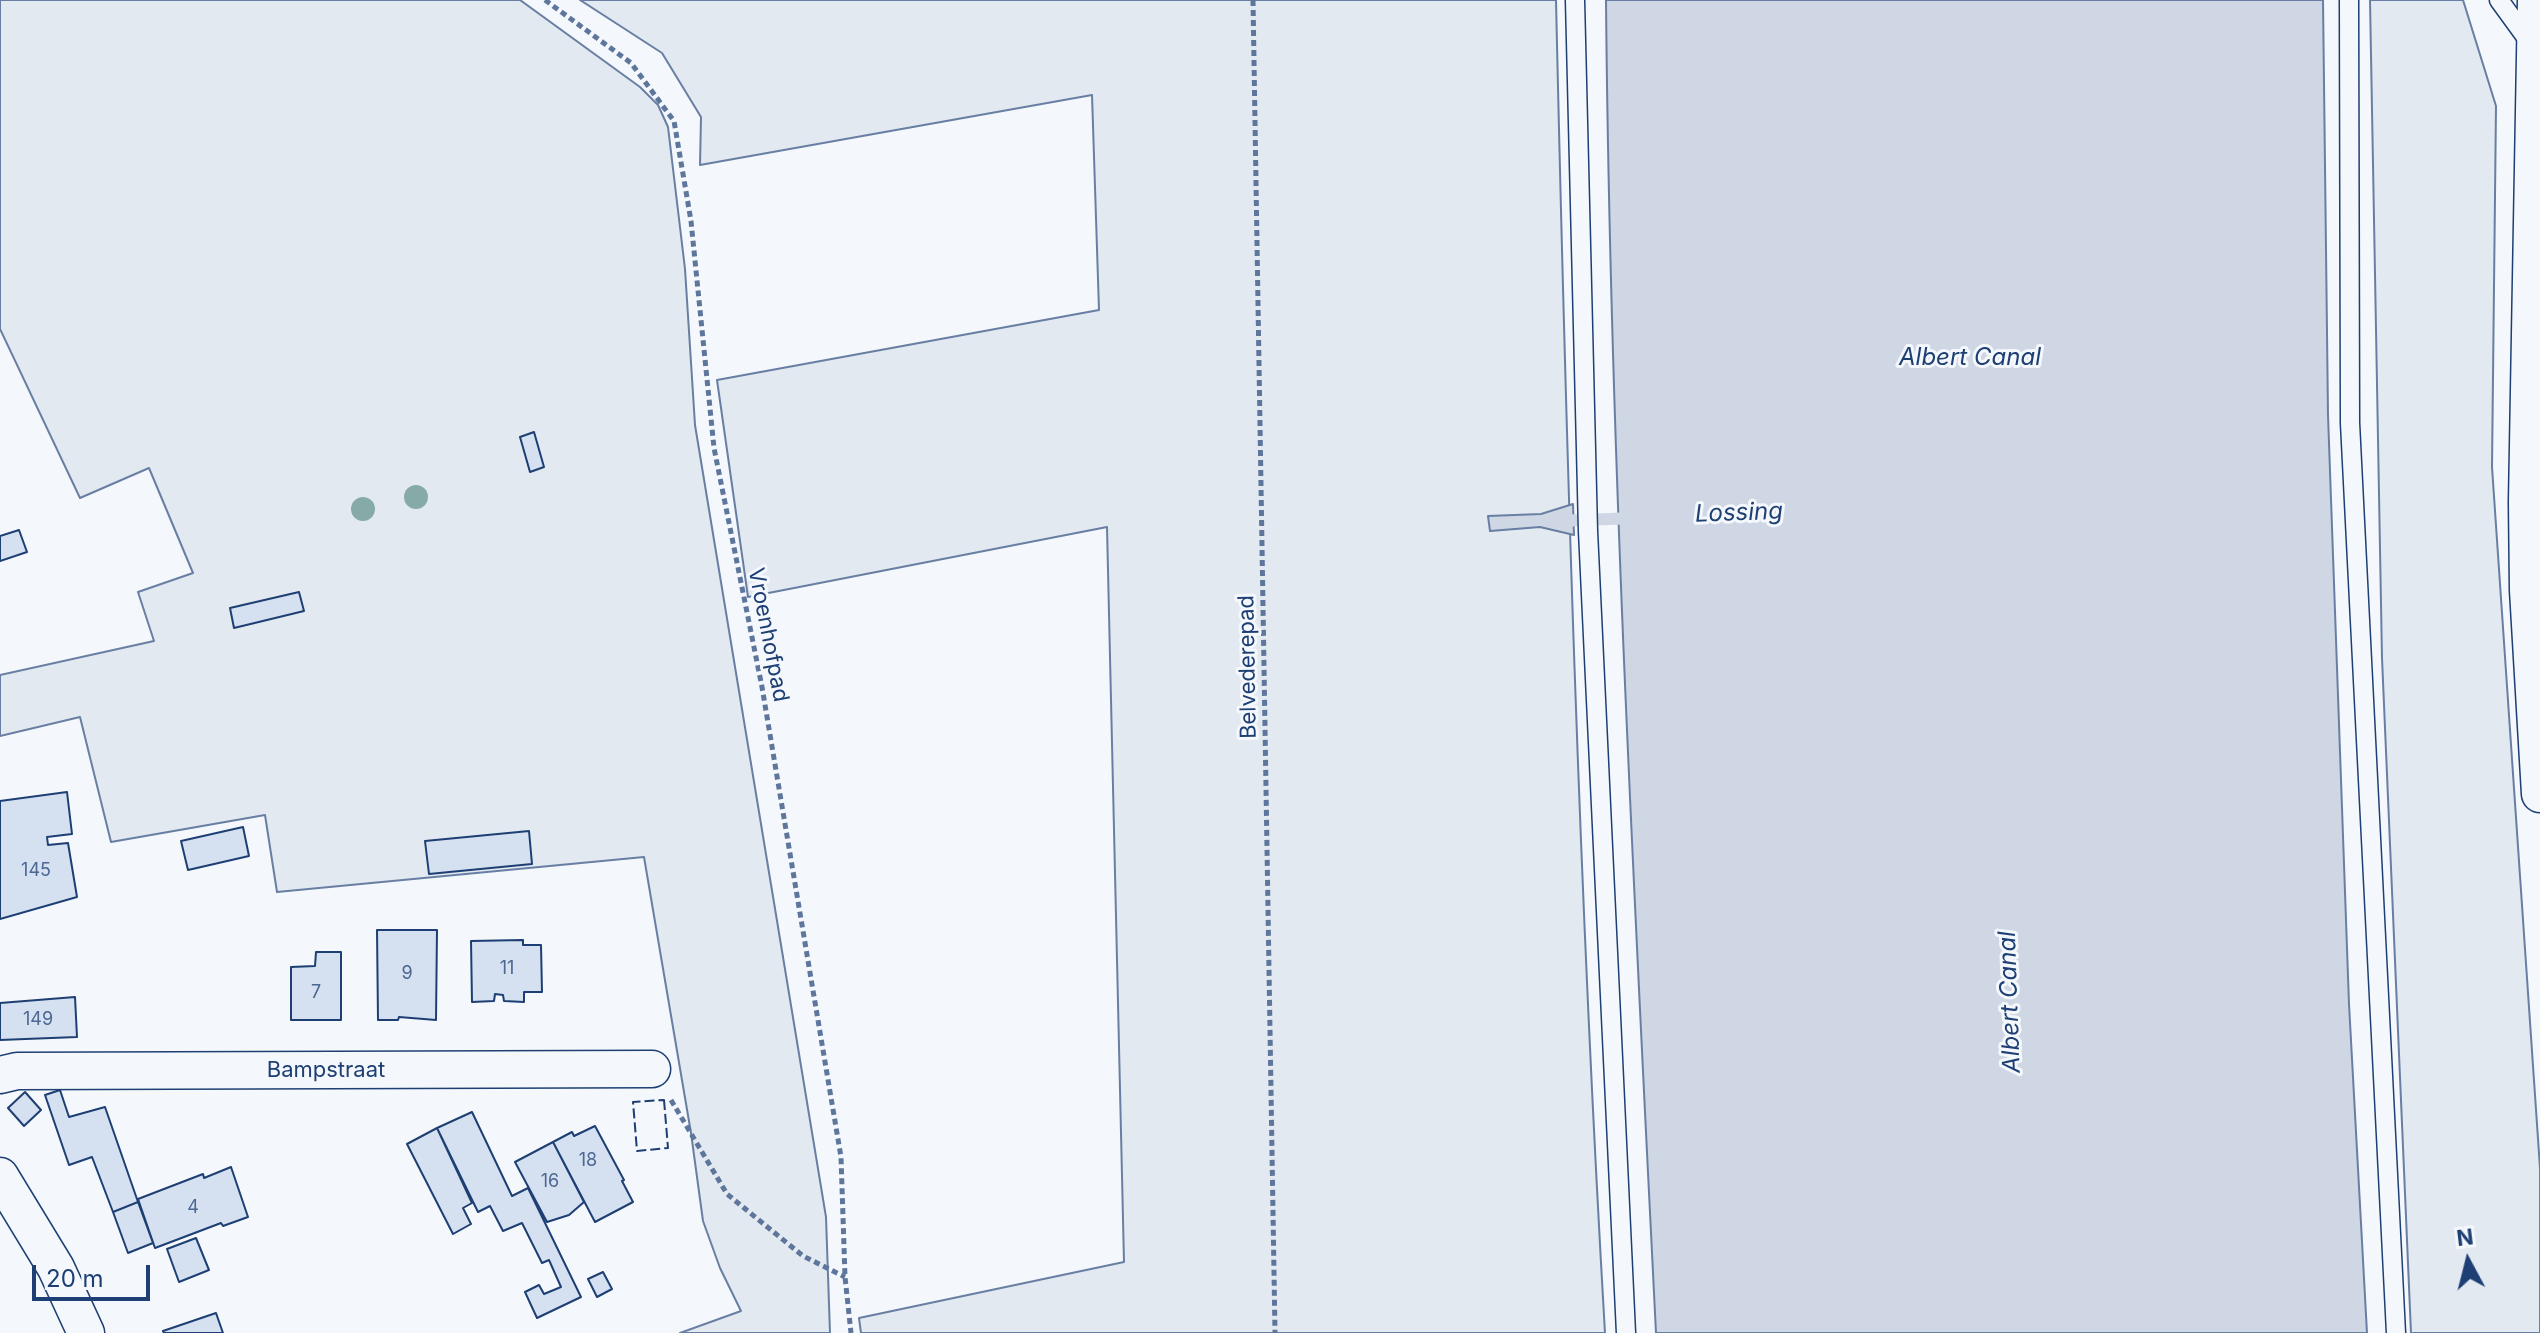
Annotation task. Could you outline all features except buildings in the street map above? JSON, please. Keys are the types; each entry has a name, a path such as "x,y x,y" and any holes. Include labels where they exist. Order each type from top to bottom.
{"street":[{"path":"2536,0 2527,502 2528,590 2540,794"},
{"name":"Bampstraat","path":"0,1075 33,1071 652,1069"},
{"path":"0,1176 56,1268 86,1333"}],"lane":[{"path":"1575,0 1588,531 1626,1333"},
{"path":"2349,0 2350,423 2396,1333"},
{"path":"2499,0 2535,50"}],"path":[{"name":"Vroenhofpad","path":"545,0 631,63 674,121 691,221 714,448 762,687 841,1157 845,1277 851,1333"},
{"name":"Belvederepad","path":"1253,0 1275,1333"},
{"path":"652,1069 727,1194 803,1256 845,1277"}],"shaded area":[{"path":"0,0 520,0 640,87 658,105 668,127 685,269 695,425 826,1217 830,1333 680,1333 741,1311 720,1268 703,1221 644,857 277,892 265,815 111,842 80,717 0,736 0,675 154,641 138,592 193,573 149,468 80,498 0,329"},
{"path":"580,0 1556,0 1574,667 1605,1333 861,1333 859,1318 1124,1262 1107,527 748,597 717,380 1099,310 1092,95 700,165 701,117 662,53"},
{"path":"2370,0 2463,0 2496,106 2492,467 2540,1168 2540,1333 2411,1333 2382,658"}],"water":[{"name":"Albert Canal","path":"1606,0 2323,0 2328,415 2349,1004 2367,1333 1656,1333 1618,500"},
{"path":"1573,504 1574,535 1540,527 1490,531 1488,516 1541,514"}],"waterway":[{"name":"Lossing","path":"1557,521 1635,518"}],"fence":[{"path":"664,1100 668,1148 637,1151 633,1102 664,1100"}]}
